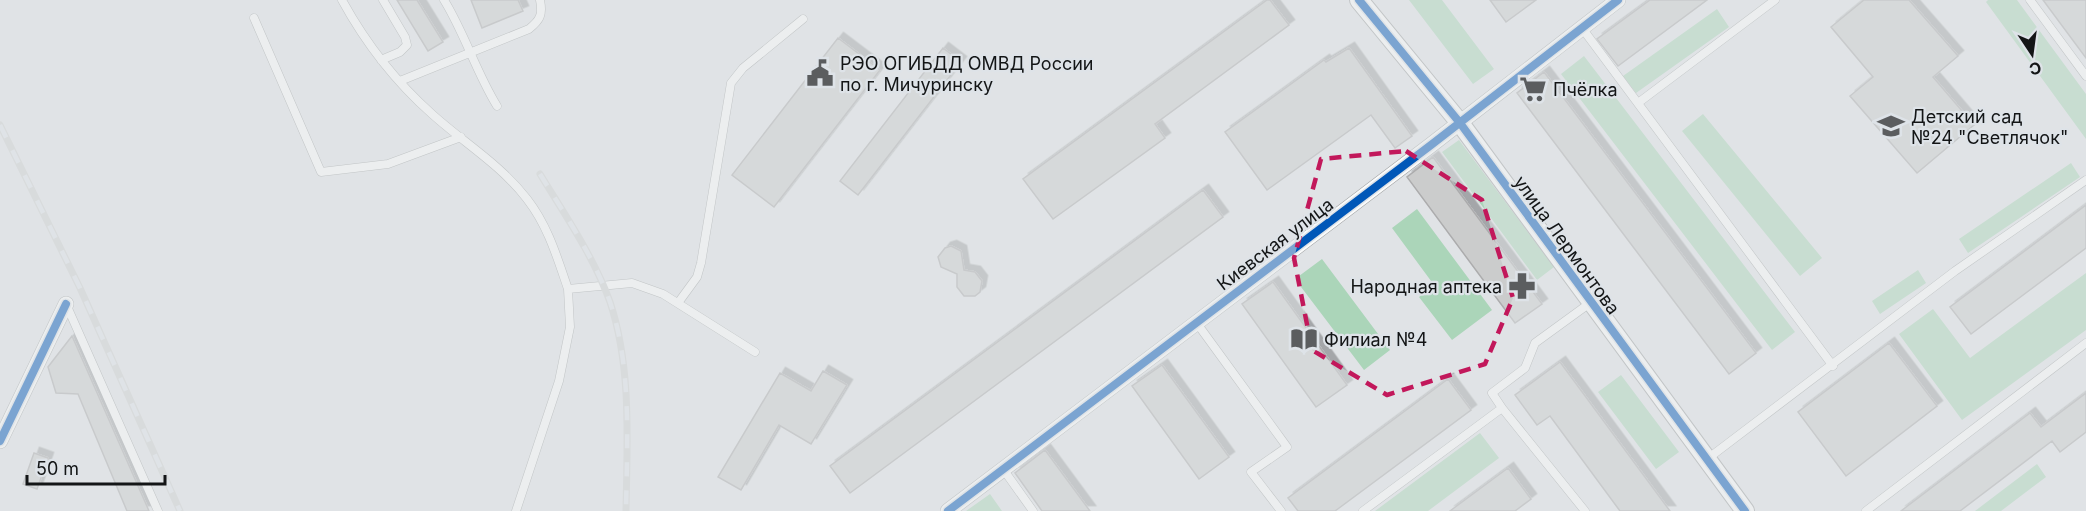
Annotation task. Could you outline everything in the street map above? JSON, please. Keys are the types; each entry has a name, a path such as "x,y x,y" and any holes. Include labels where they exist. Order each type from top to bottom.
{"street":[{"name":"улица Лермонтова","path":"1359,0 1460,123 1743,511"},
{"name":"Киевская улица","path":"948,511 1460,123 1618,0"},
{"path":"0,441 66,304"}],"lane":[{"path":"342,0 381,60 400,81 431,114 502,170 528,200 547,230 568,290 570,327 559,381 516,511"},
{"path":"381,60 400,52 407,45 405,37 383,0"},
{"path":"444,0 458,22 483,84 497,106"},
{"path":"400,81 529,29 539,20 542,11 540,0"},
{"path":"1638,103 1765,3 1775,0"},
{"path":"2030,0 2086,76"},
{"path":"254,18 321,172 388,164 461,137"},
{"path":"678,303 697,277 701,263 731,83 743,68 803,19"},
{"path":"1582,28 1833,366"},
{"path":"1706,460 1833,366 1955,271 2086,180"},
{"path":"568,290 632,283 663,294 755,352"},
{"path":"1585,511 1492,393 1525,368 1535,343 1590,303"},
{"path":"66,304 158,511"},
{"path":"1196,322 1287,447 1251,472 1281,511"},
{"path":"1866,511 2086,343"},
{"path":"1363,511 1502,408"},
{"path":"1003,469 1033,511"}],"highlighted area":[{"path":"1406,151 1482,200 1513,298 1485,364 1387,395 1312,350 1294,258 1321,159"}],"green space":[{"path":"1409,0 1442,0 1494,69 1473,84"},
{"path":"1988,0 2017,0 2086,94 2086,139 1986,2"},
{"path":"1717,9 1729,27 1636,93 1623,76"},
{"path":"1584,56 1795,332 1772,350 1561,74"},
{"path":"1703,114 1822,258 1800,276 1682,131"},
{"path":"1459,140 1554,267 1537,280 1442,152"},
{"path":"2071,163 2080,177 1968,253 1959,239"},
{"path":"1417,209 1492,310 1452,340 1419,297 1434,285 1392,228"},
{"path":"1322,259 1390,350 1364,370 1295,279"},
{"path":"1918,270 1926,283 1880,314 1872,301"},
{"path":"2086,273 2086,330 1962,420 1899,334 1933,309 1970,358"},
{"path":"1621,375 1679,452 1656,469 1598,392"},
{"path":"1480,433 1499,458 1428,511 1375,511"},
{"path":"2037,464 2046,477 2001,511 1975,511"},
{"path":"990,494 1002,511 966,511"}],"building":[{"path":"397,0 417,0 443,42 428,51"},
{"path":"471,0 518,0 523,11 482,28"},
{"path":"1270,0 1289,25 1155,124 1165,138 1053,219 1023,179"},
{"path":"1490,0 1536,0 1506,22"},
{"path":"1650,0 1707,0 1618,66 1597,39"},
{"path":"1864,0 1909,0 1958,56 1933,77 1974,125 1917,173 1850,96 1873,77 1831,27"},
{"path":"2043,0 2086,0 2086,58"},
{"path":"838,38 880,70 774,207 732,175"},
{"path":"943,48 961,62 858,195 840,181"},
{"path":"1349,48 1412,136 1395,148 1371,115 1267,190 1225,132 1324,60 1326,62"},
{"path":"1544,72 1756,353 1729,374 1517,93"},
{"path":"1433,157 1542,304 1515,323 1407,177"},
{"path":"1203,190 1223,217 850,493 830,466"},
{"path":"2086,205 2086,248 1971,334 1950,307"},
{"path":"951,246 961,251 964,270 975,272 982,281 980,292 975,296 964,296 957,287 957,274 941,267 938,257 945,248"},
{"path":"1273,282 1347,385 1316,407 1242,304"},
{"path":"72,336 149,511 127,511 78,394 56,393 48,367"},
{"path":"1889,343 1937,406 1846,476 1798,412"},
{"path":"1560,362 1670,511 1620,511 1550,416 1537,425 1515,395"},
{"path":"1162,365 1229,457 1199,479 1132,386"},
{"path":"823,371 847,385 811,444 779,425 741,490 718,477 780,373 811,391"},
{"path":"1448,379 1471,410 1335,511 1298,511 1288,498"},
{"path":"2086,393 2086,432 2060,452 2052,441 1960,511 1901,511 2030,413 2041,427"},
{"path":"1045,450 1090,511 1042,511 1015,473"},
{"path":"34,453 48,458 37,489 23,484"},
{"path":"1508,468 1531,499 1515,511 1450,511"}],"railway":[{"path":"0,125 80,288 180,511"},
{"path":"540,174 596,269 610,302 617,327 627,406 626,511"}],"cycle path":[{"path":"1359,0 1460,123 1745,511"},
{"path":"948,511 1431,145 1618,0"},
{"path":"0,441 66,304"}],"place":[{"name":"РЭО ОГИБДД ОМВД России по г. Мичуринску","path":"820,73"},
{"name":"Пчёлка","path":"1533,89"},
{"name":"Детский сад №24 \"Светлячок\"","path":"1891,126"},
{"name":"Народная аптека","path":"1522,286"},
{"name":"Филиал №4","path":"1304,339"}]}
